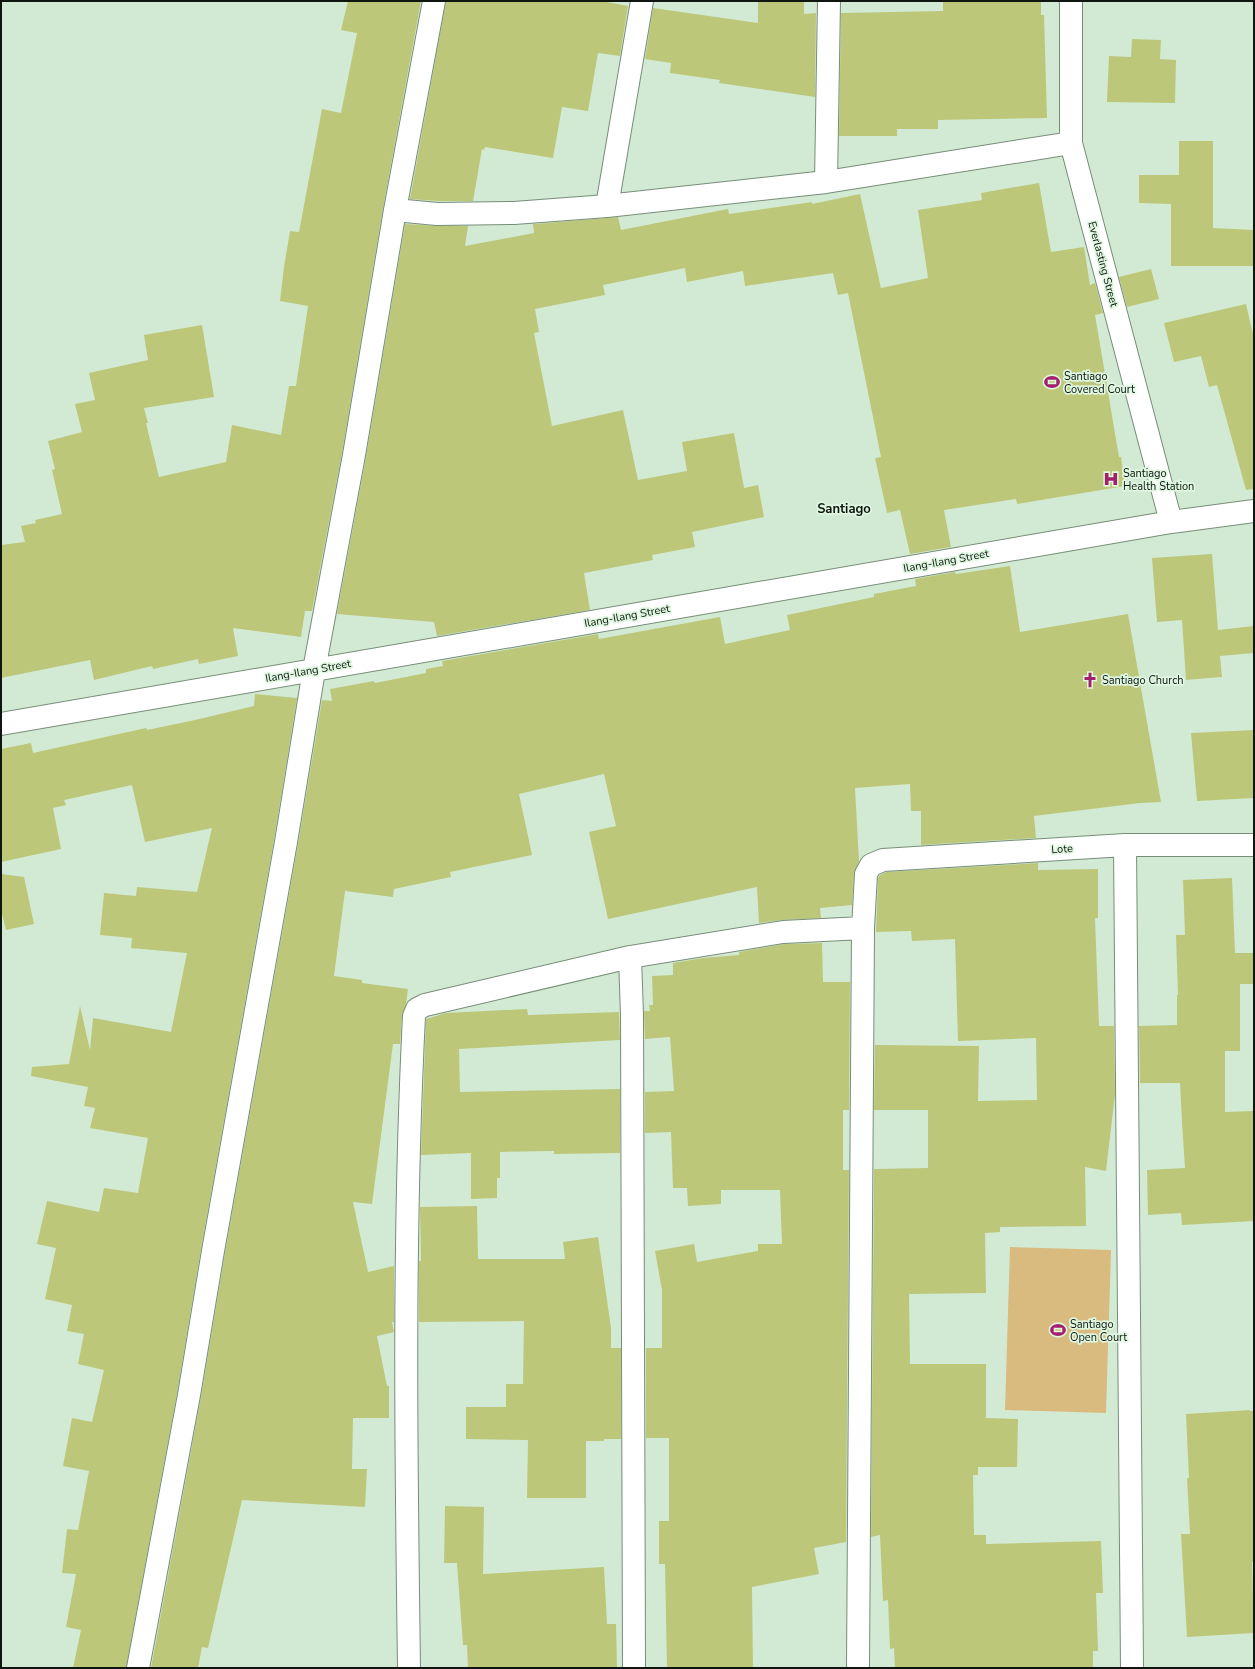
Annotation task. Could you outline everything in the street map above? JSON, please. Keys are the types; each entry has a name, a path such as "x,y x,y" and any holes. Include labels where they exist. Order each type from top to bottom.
{"street":[{"path":"138,1668 189,1395 213,1251 286,842 314,670 352,470 395,210 434,1"},
{"path":"607,206 642,1"},
{"path":"826,182 829,1"},
{"name":"Everlasting Street","path":"1071,1 1071,143 1172,522"},
{"path":"395,210 445,214 514,213 607,206 826,182 1071,143"},
{"name":"Ilang-Ilang Street","path":"1,724 1172,522 1254,511"},
{"path":"1125,845 1132,1668"},
{"name":"Lote","path":"863,928 866,874 872,865 883,860 1125,845 1254,845"},
{"path":"409,1668 407,1524 407,1285 409,1113 414,1016 417,1009 425,1005 556,976 630,957 783,932 863,928 858,1668"},
{"path":"630,957 632,1015 634,1668"}],"shaded area":[{"name":"Santiago Open Court","path":"1010,1247 1111,1250 1106,1413 1005,1410"}],"building":[{"path":"348,1 421,1 383,208 342,453 312,611 305,611 301,637 233,628 238,656 199,664 198,659 153,669 152,666 94,680 90,660 1,678 1,545 25,542 21,526 36,523 35,520 62,514 52,470 55,469 48,441 82,432 75,404 95,400 89,373 148,360 144,335 202,325 214,397 144,408 148,423 146,423 159,477 226,462 232,425 281,435 289,386 296,386 308,306 280,301 284,267 290,231 299,232 322,109 341,113 357,33 341,30"},
{"path":"446,1 602,1 628,6 620,56 598,53 588,111 562,107 553,158 485,147 484,150 482,149 473,201 410,199"},
{"path":"758,1 804,1 804,14 816,13 815,97 719,83 720,80 670,73 671,63 645,59 653,8 758,23"},
{"path":"943,1 1041,1 1041,15 1044,15 1047,118 938,120 938,129 897,129 897,136 839,136 841,13 943,11"},
{"path":"1132,39 1161,40 1160,59 1176,60 1175,103 1107,102 1109,56 1131,57"},
{"path":"1179,141 1213,141 1213,228 1254,230 1254,266 1171,266 1171,204 1139,203 1139,175 1179,175"},
{"path":"1039,183 1051,252 1084,247 1090,285 1095,283 1103,313 1095,315 1125,486 1017,504 1016,499 944,510 951,547 910,554 900,510 887,513 875,458 881,457 848,293 838,295 833,273 745,286 743,271 687,282 685,268 603,285 605,295 535,309 539,332 534,333 552,426 623,410 638,480 687,471 682,442 734,433 744,488 758,485 764,517 692,532 695,547 652,555 653,560 584,573 590,610 437,636 434,622 337,614 366,457 405,224 468,226 465,246 534,233 533,224 618,217 621,230 728,209 729,214 812,202 812,204 860,194 881,288 928,278 918,210 982,200 981,193"},
{"path":"1151,269 1159,299 1127,307 1119,277"},
{"path":"1246,304 1254,338 1254,489 1246,490 1217,385 1209,387 1201,356 1174,362 1164,323"},
{"path":"1212,554 1218,630 1254,626 1254,653 1220,656 1222,677 1186,680 1182,620 1157,622 1152,558"},
{"path":"1010,566 1020,632 1128,614 1161,802 1140,803 1034,816 1036,838 921,845 921,811 911,811 910,784 855,788 859,861 854,873 852,905 820,908 821,918 759,923 757,887 608,919 589,832 616,826 604,774 519,794 532,855 450,872 451,877 394,889 393,897 345,891 334,976 362,980 362,983 408,989 406,1004 402,1015 400,1044 393,1044 372,1204 353,1202 368,1272 394,1266 394,1322 392,1322 394,1332 377,1336 387,1386 389,1386 389,1418 353,1418 352,1469 367,1469 365,1507 242,1500 208,1648 202,1647 198,1668 151,1668 201,1397 322,700 332,701 330,689 374,681 375,683 426,673 426,669 443,666 442,661 598,634 599,639 720,617 725,644 790,630 787,615 874,597 874,594 916,586 915,579 955,572 956,574"},
{"path":"255,694 297,698 274,840 201,1249 177,1393 126,1668 73,1668 81,1630 66,1627 76,1574 62,1573 67,1529 78,1530 89,1471 63,1466 72,1418 92,1422 104,1370 78,1364 84,1334 67,1331 72,1305 45,1299 56,1248 37,1244 47,1201 99,1212 104,1188 138,1193 148,1138 90,1128 95,1108 84,1106 88,1087 31,1076 32,1067 69,1064 80,1006 90,1050 93,1018 171,1032 187,953 131,948 132,938 100,935 104,893 136,896 137,887 197,892 212,828 145,842 132,785 64,800 66,805 53,808 61,849 1,862 1,749 31,743 33,753 146,728 147,730 195,720 254,706"},
{"path":"1254,730 1254,798 1197,801 1191,733"},
{"path":"1038,863 1038,870 1098,869 1098,918 1095,918 1099,1026 1114,1026 1115,1094 1106,1171 1085,1167 1086,1226 1000,1227 1000,1232 985,1233 986,1293 909,1294 910,1364 986,1364 986,1418 1018,1419 1017,1467 978,1467 978,1475 973,1475 974,1535 986,1535 986,1544 1101,1541 1103,1593 1096,1593 1098,1651 1093,1651 1093,1668 895,1668 894,1648 890,1649 888,1600 883,1601 880,1535 871,1537 874,1169 928,1168 928,1110 874,1110 875,1045 979,1046 978,1101 1037,1100 1036,1038 958,1041 955,939 912,941 911,931 876,932 878,878 886,872"},
{"path":"1,874 24,877 34,924 6,930 1,910"},
{"path":"1232,878 1235,953 1254,953 1254,984 1240,984 1240,1051 1225,1051 1225,1112 1254,1111 1254,1221 1182,1225 1181,1213 1148,1215 1147,1170 1185,1168 1180,1083 1140,1083 1139,1026 1177,1025 1178,995 1176,935 1185,935 1183,880"},
{"path":"822,943 823,982 850,982 849,1110 843,1110 843,1170 849,1170 846,1542 814,1548 819,1574 752,1587 753,1668 667,1668 665,1564 659,1564 659,1521 669,1521 669,1438 646,1438 646,1348 662,1348 662,1290 655,1251 694,1244 697,1262 758,1251 758,1244 782,1244 780,1190 721,1190 721,1204 688,1206 687,1188 673,1188 671,1132 645,1133 645,1092 674,1091 670,1037 645,1039 644,1011 650,1011 649,1005 653,1005 652,976 673,975 673,963 703,958 739,955 739,952 784,944"},
{"path":"527,1009 528,1015 619,1012 620,1040 459,1049 460,1092 620,1089 620,1153 554,1154 554,1151 500,1152 500,1178 497,1178 497,1198 471,1199 471,1153 421,1155 426,1019 446,1013"},
{"path":"477,1206 478,1259 565,1259 563,1242 598,1237 611,1328 611,1348 621,1348 621,1439 586,1441 586,1498 527,1498 528,1440 466,1439 466,1407 506,1407 506,1384 523,1384 524,1321 419,1322 419,1261 421,1261 420,1207"},
{"path":"1254,1411 1254,1562 1252,1562 1254,1633 1187,1637 1181,1534 1190,1534 1186,1414"},
{"path":"445,1506 484,1507 483,1574 604,1567 607,1624 616,1624 617,1668 468,1668 467,1645 463,1645 457,1563 444,1563"}],"place":[{"name":"Santiago Covered Court","path":"1052,382"},
{"name":"Santiago Health Station","path":"1111,479"},
{"name":"Santiago Church","path":"1090,680"},
{"name":"Santiago Open Court","path":"1058,1330"}],"district":[{"name":"Santiago","path":"844,509"}]}
